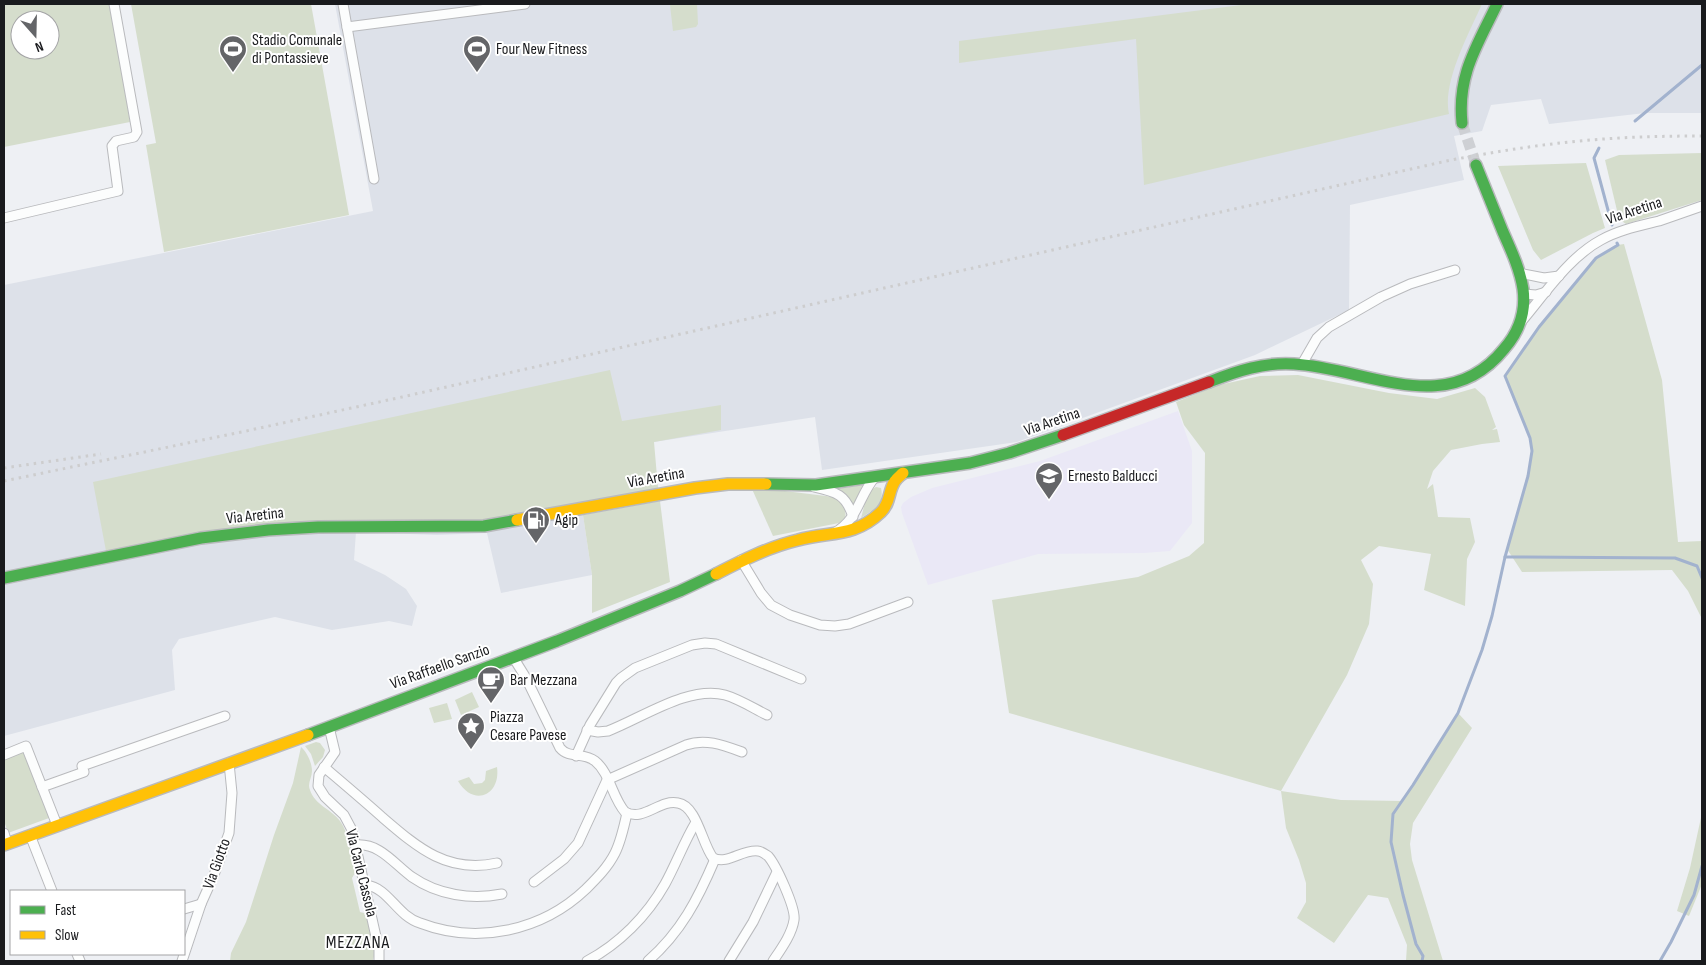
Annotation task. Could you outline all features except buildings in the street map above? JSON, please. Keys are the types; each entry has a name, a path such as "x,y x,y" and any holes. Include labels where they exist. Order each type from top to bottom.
{"street":[{"path":"4,218 118,191 112,146 116,141 134,137 136,132 114,4"},
{"path":"343,4 374,179"},
{"path":"347,27 525,4"},
{"path":"1462,123 1460,100 1464,75 1470,58 1498,4"},
{"name":"Via Aretina","path":"1476,165 1519,273 1523,294 1523,312 1518,326"},
{"name":"Via Aretina","path":"4,578 201,538 268,530 318,527 484,526 700,487 735,484 806,485 970,463 1017,451 1243,370 1272,364 1302,364 1413,387 1444,386 1465,380 1489,366 1503,351 1518,326 1559,276 1583,252 1601,240 1621,231 1702,206"},
{"path":"1302,364 1317,338 1329,327 1381,297 1403,287 1455,270"},
{"path":"1519,273 1544,278 1559,276"},
{"path":"1523,294 1536,295 1546,292"},
{"path":"834,533 846,525 853,517 866,489 875,477 886,478 892,486 903,473"},
{"path":"806,485 841,495 849,505 853,517"},
{"name":"Via Raffaello Sanzio","path":"5,840 30,834 229,763 513,657 665,598 741,560 780,544 853,530 867,523 881,512 889,501 892,486"},
{"path":"741,560 772,605 790,615 820,625 835,626 849,624 908,602"},
{"path":"576,756 587,730 620,678 635,668 694,644 716,644 801,679"},
{"path":"513,657 524,674 560,748 566,754 587,757 595,761 601,768 621,807 627,813 638,815 668,804 677,803 689,809 710,854 715,860"},
{"path":"587,730 608,731 682,698 705,692 714,692 728,696 767,715"},
{"path":"42,787 84,772 82,766 225,716"},
{"name":"Via Carlo Cassola","path":"328,727 334,752 318,778 319,789 347,818 352,830 366,884 380,953 379,961"},
{"path":"534,882 564,859 578,843 607,780 686,745 697,742 713,743 742,752"},
{"path":"4,755 26,746 56,825"},
{"name":"Via Giotto","path":"185,952 201,904 229,833 232,793 229,763"},
{"name":"Via Carlo Cassola","path":"324,767 405,836 429,853 460,865 475,866 497,863"},
{"path":"366,884 382,891 406,916 419,923 440,930 455,933 483,934 528,924 547,917 564,906 581,894 597,878 615,854 627,813"},
{"path":"587,961 619,939 644,914 665,884 696,822"},
{"path":"30,834 52,890"},
{"path":"356,845 374,847 412,877 445,892 472,897 502,894"},
{"path":"715,860 757,851 766,855 777,872 792,904 794,918 791,929 773,961"},
{"path":"648,961 670,940 690,912 715,860"},
{"path":"729,961 753,922 777,872"},
{"path":"185,909 201,904"}],"shaded area":[{"path":"335,4 1702,4 1702,113 1645,113 1549,124 1541,99 1491,105 1482,131 1454,136 1464,180 1350,205 1349,310 1255,355 1017,442 822,470 815,417 654,442 653,447 660,501 583,515 592,575 501,593 487,533 437,535 356,532 354,560 385,575 406,589 417,606 412,626 389,621 332,630 275,617 179,639 172,650 175,690 4,736 4,285 373,211"},
{"name":"Ernesto Balducci","path":"1178,411 1192,451 1192,523 1170,551 1038,554 928,585 902,513 901,507 903,503 911,497 932,488 1040,461"}],"green space":[{"path":"4,4 110,4 130,122 4,147"},
{"name":"Stadio Comunale di Pontassieve","path":"131,4 311,4 349,215 164,252 146,145 156,143"},
{"path":"697,4 698,24 696,27 673,31 670,5"},
{"path":"1249,4 1482,4 1453,73 1449,88 1449,114 1144,185 1136,39 959,63 959,41"},
{"path":"1702,153 1702,200 1626,224 1619,219 1605,160 1619,155"},
{"path":"1586,163 1605,228 1541,260 1533,250 1498,166"},
{"path":"1624,244 1662,380 1678,542 1702,541 1702,619 1688,591 1672,570 1522,572 1507,549 1528,476 1532,451 1530,438 1505,376 1539,327 1596,258 1618,245"},
{"path":"610,370 622,421 721,405 721,430 654,442 658,488 484,521 329,522 257,525 199,533 106,551 93,482"},
{"path":"1298,375 1389,393 1437,399 1475,388 1485,397 1496,427 1492,430 1497,429 1500,442 1451,450 1433,471 1427,489 1433,484 1438,517 1470,518 1475,542 1467,559 1465,606 1424,590 1431,554 1379,546 1361,560 1373,584 1369,624 1347,675 1281,791 1009,713 992,600 1138,577 1189,556 1204,543 1205,453 1184,425 1176,402 1219,385 1260,376"},
{"path":"863,485 854,505 846,494 836,489"},
{"path":"876,487 881,488 880,503 861,518 868,496"},
{"path":"752,489 834,497 844,506 845,519 839,523 773,536"},
{"path":"660,501 670,582 592,613 592,575 583,515"},
{"path":"472,692 479,707 461,715 455,700"},
{"path":"447,703 452,719 434,723 429,708"},
{"path":"1458,713 1472,728 1413,823 1410,844 1412,860 1443,961 1406,961 1407,945 1388,898 1368,895 1334,943 1297,918 1306,902 1306,883 1286,828 1281,791 1341,800 1402,801"},
{"path":"316,742 320,743 325,750 323,757 315,766 311,754 305,746"},
{"path":"301,747 307,755 312,768 309,785 312,795 340,821 346,832 355,873 352,878 360,912 368,914 375,953 373,960 230,961 231,953 246,922 293,783"},
{"path":"24,752 49,818 8,833 4,821 4,759"},
{"path":"497,767 495,785 485,795 471,794 458,781 469,777 474,784 482,783 485,780 486,771"},
{"path":"1702,813 1702,884 1689,916 1677,911 1690,868"}],"waterway":[{"path":"1635,121 1702,65"},
{"path":"1599,148 1594,158 1612,225"},
{"path":"1422,961 1423,956 1416,944 1391,842 1393,814 1458,713 1482,650 1492,616 1505,557 1528,476 1532,451 1530,438 1505,376 1539,327 1596,258 1618,245 1617,243"},
{"path":"1505,557 1675,558 1697,566 1702,578"},
{"path":"1660,961 1694,895 1702,866"}],"tunnel":[{"path":"1462,123 1476,165"}],"railway":[{"path":"4,481 402,397 1451,160 1515,149 1580,141 1702,136"},
{"path":"4,468 101,454"}],"traffic: fast":[{"path":"1462,123 1461,106 1463,90 1470,61 1497,4"},
{"path":"1209,382 1230,374 1272,364 1322,367 1405,385 1432,386 1457,382 1482,370 1504,349 1514,336 1522,314 1524,297 1517,267 1476,165"},
{"path":"766,484 816,485 970,463 1009,453 1063,435"},
{"path":"4,578 201,538 268,530 318,527 484,526 517,520"},
{"path":"308,735 557,641 680,591 716,574"}],"traffic: slow":[{"path":"716,574 777,546 809,537 851,530 861,526 881,512 888,500 893,485 903,473"},
{"path":"517,520 695,488 728,484 766,484"},
{"path":"4,845 308,735"}],"traffic: jam":[{"path":"1063,435 1209,382"}],"place":[{"name":"Stadio Comunale di Pontassieve","path":"233,73"},
{"name":"Four New Fitness","path":"477,73"},
{"name":"Ernesto Balducci","path":"1049,500"},
{"name":"Agip","path":"536,544"},
{"name":"Bar Mezzana","path":"491,704"},
{"name":"Piazza Cesare Pavese","path":"471,750"}],"district":[{"name":"MEZZANA","path":"358,942"}]}
